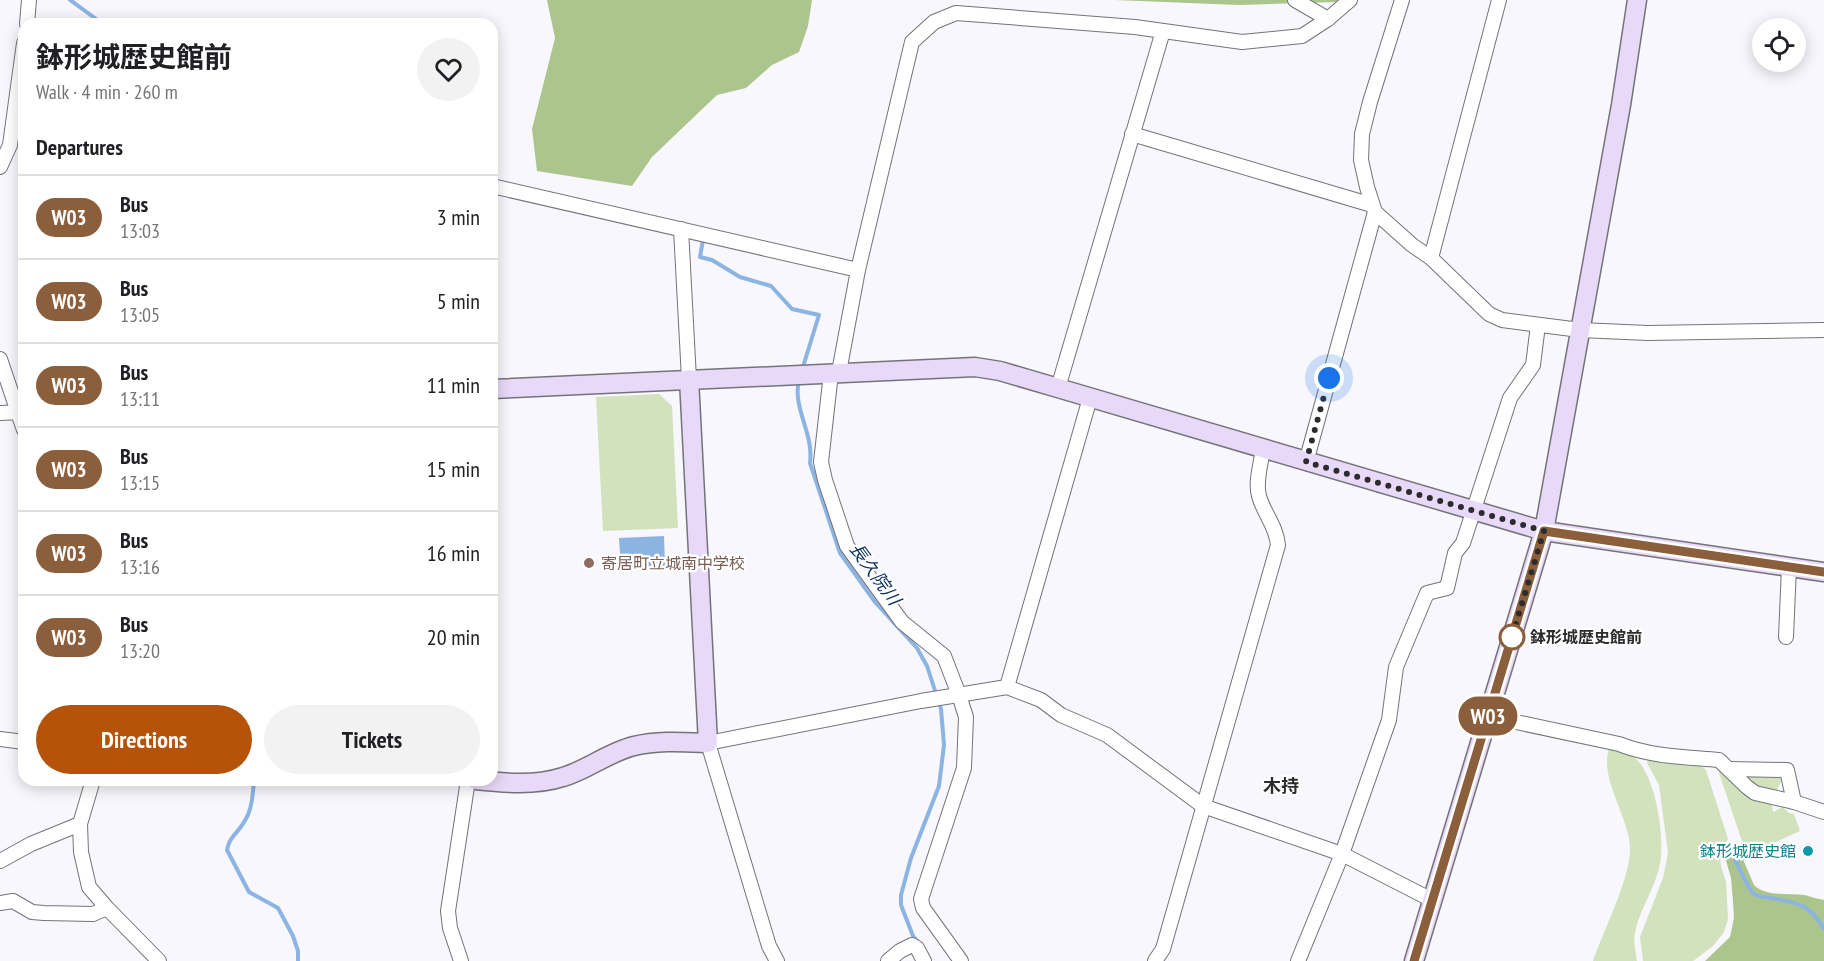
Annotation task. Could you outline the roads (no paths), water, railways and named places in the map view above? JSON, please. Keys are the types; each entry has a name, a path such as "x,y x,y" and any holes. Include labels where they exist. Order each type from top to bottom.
{"street":[{"path":"28,18 29,0"},
{"path":"1295,0 1328,19"},
{"path":"961,961 923,908 921,899 964,768 966,717 944,656 902,622 847,546 821,462 835,373 912,42 934,22 956,13 1162,31 1242,42 1289,39 1302,36 1328,19 1350,0"},
{"path":"1306,462 1374,209 1361,160 1362,134 1402,0"},
{"path":"1431,258 1499,0"},
{"path":"1414,961 1544,531 1637,0"},
{"path":"1058,388 1162,31"},
{"path":"0,167 10,145 18,87"},
{"path":"1132,134 1374,209 1431,258 1489,314 1502,320 1580,330 1648,333 1824,330"},
{"path":"498,187 858,270"},
{"path":"681,229 708,742 769,946 777,961"},
{"path":"1298,961 1341,854 1389,720 1396,667 1427,593 1447,588 1455,553 1463,543 1510,398 1533,365 1538,325"},
{"path":"0,359 18,407"},
{"path":"498,389 975,367 1000,371 1544,531 1824,572"},
{"path":"1007,687 1090,398"},
{"path":"0,413 18,412"},
{"path":"1155,961 1162,949 1278,545 1277,532 1259,499 1257,489 1263,449"},
{"path":"1786,637 1789,567"},
{"path":"498,783 509,784 562,778 633,746 657,742 708,742 921,700 1007,687 1041,700 1061,715 1107,735 1203,806 1341,854 1432,900"},
{"path":"1488,716 1619,744 1638,752 1719,760 1755,793 1824,812"},
{"path":"0,739 18,741"},
{"path":"1729,770 1787,770 1794,802"},
{"path":"91,786 80,824 81,852 89,887 159,961"},
{"path":"461,961 450,928 448,911 467,786"},
{"path":"0,861 31,844 80,824"},
{"path":"0,903 13,901 32,912 44,913 93,914 107,908"},
{"path":"888,961 912,945 917,948 924,961"}],"water":[{"path":"664,536 665,566 621,568 619,538"}],"waterway":[{"path":"70,0 95,18"},
{"name":"長久院川","path":"700,240 703,240 700,257 712,260 740,277 771,286 792,309 819,315 802,370"},
{"name":"長久院川","path":"799,380 798,401 809,441 810,463 840,553 875,602 917,648 927,666 941,709 944,745 939,786 911,858 901,895 901,905 913,936 919,943"},
{"path":"253,786 247,818 227,850 249,892 278,908 293,936 298,951 298,961"},
{"path":"1742,858 1735,860 1753,893 1802,906 1814,914 1824,929"}],"place":[{"name":"寄居町立城南中学校","path":"589,563"},
{"name":"鉢形城歴史館前","path":"1512,637"},
{"name":"鉢形城歴史館","path":"1808,851"}],"district":[{"name":"木持","path":"1281,786"}]}
